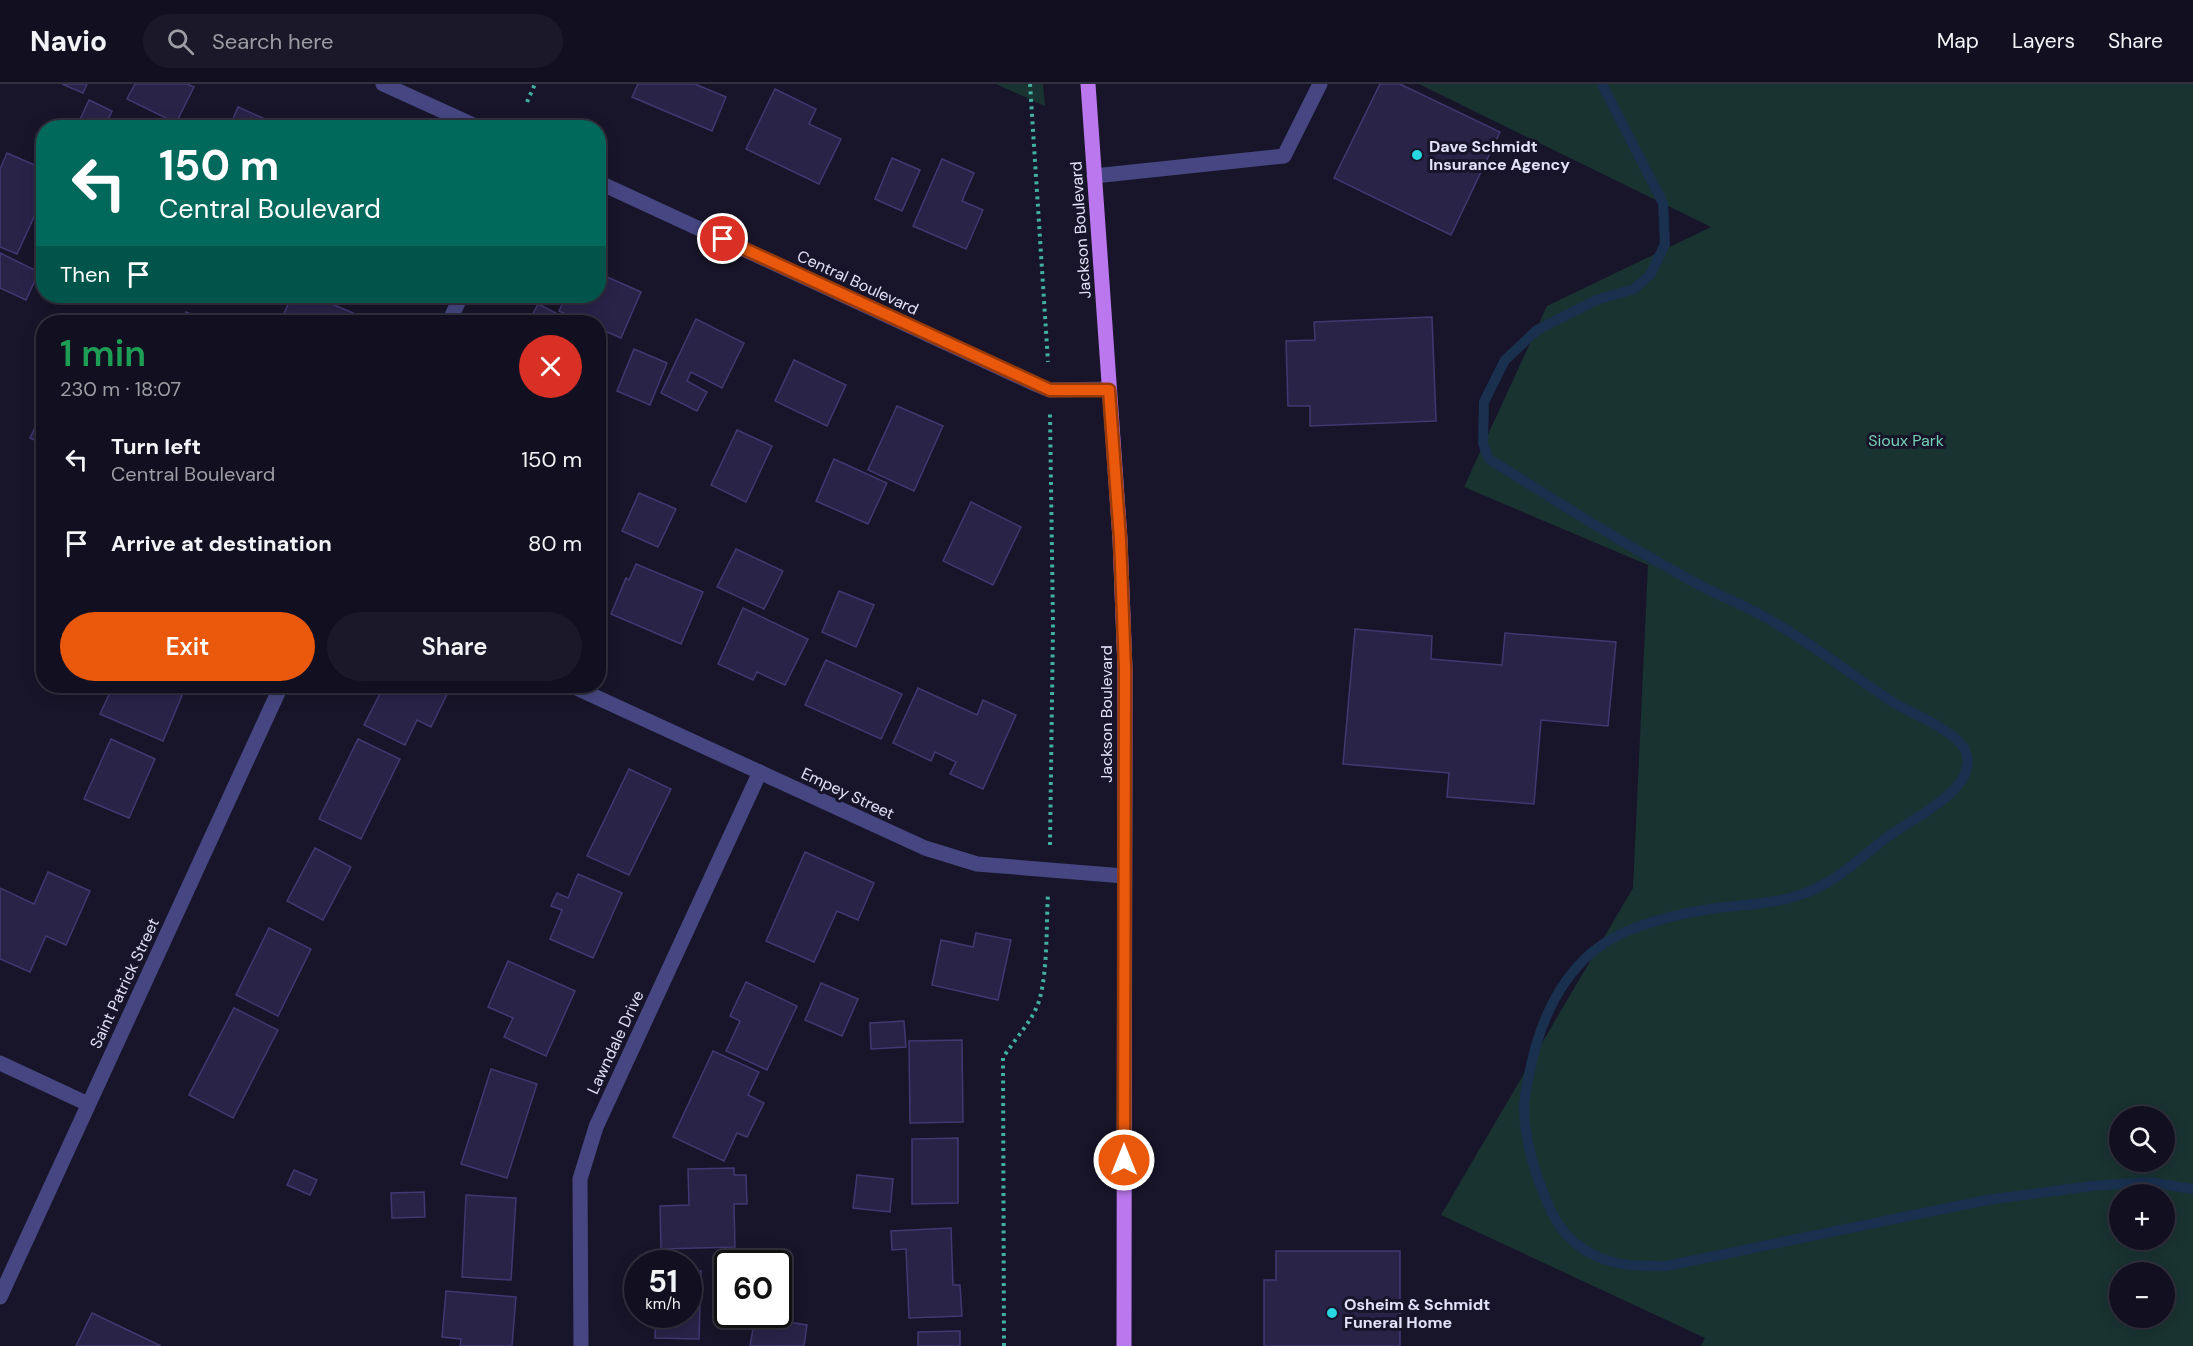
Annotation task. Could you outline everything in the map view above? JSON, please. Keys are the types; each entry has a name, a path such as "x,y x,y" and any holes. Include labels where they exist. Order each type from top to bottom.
{"main road":[{"name":"Jackson Boulevard","path":"1088,84 1120,539 1125,669 1124,1346"}],"street":[{"path":"383,84 462,120"},
{"path":"1094,176 1284,156 1320,84"},
{"name":"Central Boulevard","path":"606,186 1050,390 1109,390"},
{"name":"Saint Patrick Street","path":"0,1297 278,693"},
{"name":"Empey Street","path":"587,693 925,848 977,864 1049,872 1124,876"},
{"name":"Lawndale Drive","path":"581,1346 580,1179 596,1127 760,772"},
{"path":"0,1063 88,1104"}],"path":[{"path":"526,102 535,84"},
{"path":"1004,1346 1003,1058 1022,1032 1040,999 1044,968 1053,759 1050,390 1030,84"}],"green space":[{"path":"996,84 1043,84 1045,106"},
{"name":"Sioux Park","path":"1419,84 2193,84 2193,1346 1701,1346 1705,1338 1441,1215 1633,888 1648,565 1464,487 1547,306 1711,227"}],"building":[{"path":"62,84 87,84 83,93"},
{"path":"135,84 187,84 194,87 178,120 170,120 127,99"},
{"path":"638,84 695,84 726,97 712,131 632,97"},
{"name":"Dave Schmidt Insurance Agency","path":"1380,84 1400,84 1500,132 1451,235 1334,178"},
{"path":"775,89 816,109 809,124 841,139 819,184 746,149"},
{"path":"89,100 112,111 108,120 80,120"},
{"path":"238,107 267,120 232,120"},
{"path":"7,153 36,166 36,212 17,254 0,247 0,169"},
{"path":"892,158 920,170 902,211 875,199"},
{"path":"942,159 974,173 962,201 983,210 966,249 913,226"},
{"path":"0,253 36,271 36,278 26,300 0,288"},
{"path":"606,277 641,292 621,338 606,331 606,315 568,315 559,311 563,303 606,303"},
{"path":"289,303 329,303 358,315 283,315"},
{"path":"538,304 560,315 532,315"},
{"path":"1432,317 1436,421 1310,426 1310,406 1288,406 1286,341 1315,340 1314,322"},
{"path":"696,319 744,343 722,388 691,372 687,381 707,392 697,411 661,393"},
{"path":"634,349 667,363 650,405 617,391"},
{"path":"794,360 846,385 827,426 775,401"},
{"path":"897,406 943,426 914,491 868,470"},
{"path":"36,425 36,441 30,438"},
{"path":"737,430 772,446 746,502 711,485"},
{"path":"834,459 887,483 868,524 816,501"},
{"path":"639,493 676,509 658,547 622,531"},
{"path":"971,502 1021,527 993,585 943,561"},
{"path":"736,549 783,571 764,609 717,587"},
{"path":"636,564 703,592 681,644 611,614 626,578 629,580"},
{"path":"839,591 874,605 856,647 822,632"},
{"path":"743,608 808,639 785,685 757,672 753,680 718,664"},
{"path":"1355,629 1432,636 1431,659 1502,665 1505,633 1616,642 1608,726 1541,720 1534,804 1447,797 1449,773 1343,764"},
{"path":"826,660 902,694 881,739 805,705"},
{"path":"918,688 977,715 983,700 1016,715 983,789 950,774 956,762 935,752 931,761 893,743"},
{"path":"110,693 183,693 163,741 100,714"},
{"path":"380,693 448,693 431,727 417,720 405,745 364,725"},
{"path":"111,739 155,759 129,818 84,799"},
{"path":"358,739 400,759 361,839 319,819"},
{"path":"629,769 671,789 629,875 587,856"},
{"path":"315,848 351,867 323,920 287,901"},
{"path":"805,852 874,883 858,920 837,911 814,962 766,941"},
{"path":"48,872 90,891 66,945 46,936 30,972 0,959 0,888 34,904"},
{"path":"578,874 622,893 593,958 550,939 562,910 551,906 557,893 568,898"},
{"path":"269,928 311,949 278,1016 236,995"},
{"path":"976,933 1011,940 998,1000 932,985 941,940 973,947"},
{"path":"508,961 575,991 546,1056 504,1037 513,1018 488,1007"},
{"path":"746,982 797,1006 767,1070 726,1051 740,1021 730,1016"},
{"path":"821,983 858,999 842,1036 805,1020"},
{"path":"234,1008 278,1030 233,1118 189,1095"},
{"path":"904,1021 906,1047 871,1049 870,1023"},
{"path":"962,1040 963,1122 910,1123 909,1041"},
{"path":"713,1051 759,1072 748,1095 764,1103 747,1137 737,1133 724,1161 673,1137"},
{"path":"491,1069 537,1084 507,1178 461,1164"},
{"path":"958,1138 958,1203 912,1204 912,1139"},
{"path":"734,1168 734,1175 746,1175 747,1204 734,1204 735,1247 661,1249 660,1206 689,1205 688,1169"},
{"path":"294,1170 317,1180 310,1195 287,1185"},
{"path":"857,1175 893,1179 890,1212 853,1208"},
{"path":"424,1192 425,1217 392,1218 391,1193"},
{"path":"466,1195 516,1198 511,1280 462,1277"},
{"path":"951,1228 953,1285 960,1285 962,1316 909,1318 906,1249 892,1250 891,1231"},
{"name":"Osheim & Schmidt Funeral Home","path":"1276,1251 1400,1251 1400,1346 1264,1346 1264,1280 1276,1280"},
{"path":"446,1291 516,1297 512,1346 460,1346 461,1339 442,1337"},
{"path":"92,1313 161,1346 76,1346"},
{"path":"792,1323 807,1325 804,1346 750,1346 753,1328 792,1328"},
{"path":"655,1328 699,1328 699,1339 655,1338"},
{"path":"960,1331 960,1346 918,1346 918,1332"}],"waterway":[{"path":"1602,84 1663,203 1665,244 1650,275 1634,289 1596,300 1537,330 1505,360 1484,402 1483,444 1489,459 1640,552 1797,636 1894,703 1953,736 1965,750 1968,764 1964,777 1942,800 1890,835 1842,873 1820,886 1786,899 1716,908 1650,923 1603,944 1577,967 1548,1012 1531,1063 1524,1102 1530,1151 1539,1182 1552,1212 1562,1230 1577,1244 1596,1256 1622,1264 1666,1266 1987,1200 2091,1186 2148,1182 2193,1189"}],"place":[{"name":"Dave Schmidt Insurance Agency","path":"1417,155"},
{"name":"Osheim & Schmidt Funeral Home","path":"1332,1313"}],"route":[{"path":"723,239 1050,390 1109,390 1120,539 1125,669 1124,1160"}]}
